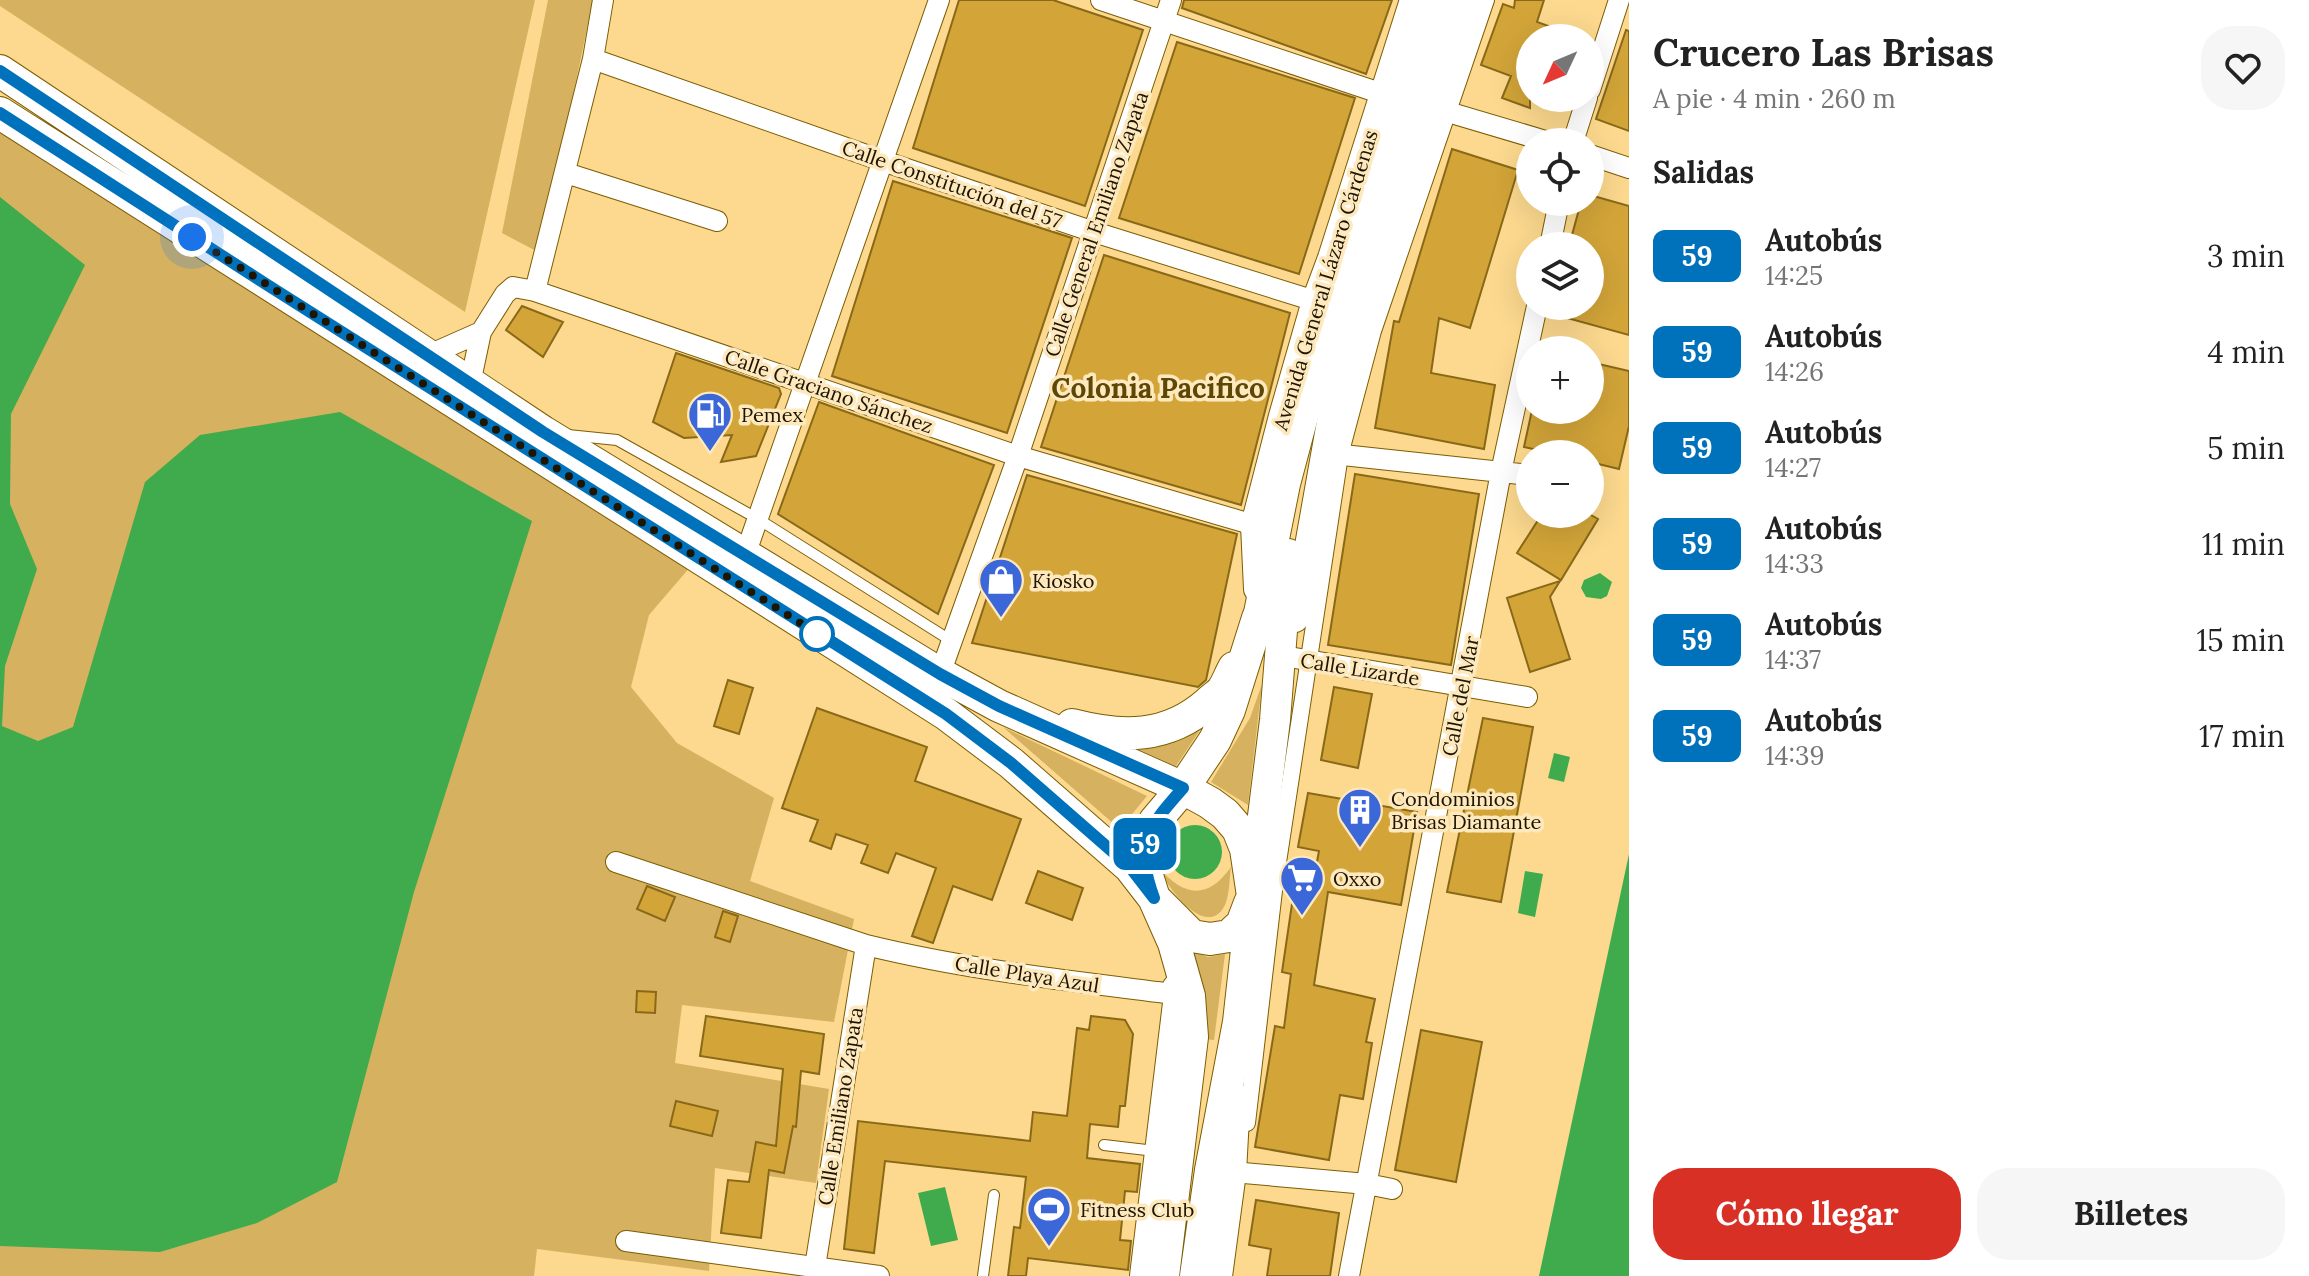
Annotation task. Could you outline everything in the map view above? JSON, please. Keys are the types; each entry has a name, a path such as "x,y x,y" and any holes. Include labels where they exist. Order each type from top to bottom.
{"main road":[{"name":"Avenida General Lázaro Cárdenas","path":"1258,618 1285,484 1315,371 1440,0"},
{"path":"0,71 543,432 940,674 999,706 1183,788 1225,814 1238,829 1246,849 1253,896 1217,1276"},
{"path":"0,113 946,714 1011,763 1130,867 1154,898 1192,936 1210,939 1229,936 1242,924 1253,896"},
{"name":"Avenida General Lázaro Cárdenas","path":"1253,896 1275,720 1290,525 1285,484"},
{"path":"999,706 1114,733 1146,733 1170,728 1193,716 1223,690 1258,618"},
{"path":"1163,1276 1192,1037 1174,943 1143,863 1145,846 1155,821 1183,788 1215,740 1229,710 1258,618"},
{"path":"1145,1276 1184,996"},
{"path":"1196,1276 1228,1171"}],"street":[{"path":"470,384 481,332 505,294 513,287 535,291 593,59 603,0"},
{"path":"745,555 939,0"},
{"path":"1101,0 1383,94"},
{"name":"Calle General Emiliano Zapata","path":"940,674 1018,456 1171,0"},
{"name":"Avenida General Lázaro Cárdenas","path":"1258,618 1254,525 1315,301 1413,0"},
{"name":"Avenida General Lázaro Cárdenas","path":"1275,720 1298,659 1332,454 1333,405 1358,324 1439,109 1468,0"},
{"path":"1486,0 1439,109 1516,132"},
{"path":"1604,47 1619,0"},
{"name":"Calle Constitución del 57","path":"593,59 1094,232 1315,301"},
{"path":"1604,160 1629,168"},
{"path":"566,173 717,221"},
{"name":"Calle Graciano Sánchez","path":"535,291 1018,456 1254,525"},
{"name":"Calle del Mar","path":"1349,1276 1501,472 1534,320"},
{"path":"429,355 481,332"},
{"path":"1332,454 1516,474"},
{"path":"1229,1276 1228,1171 1275,882 1298,659"},
{"name":"Calle Lizarde","path":"1298,659 1527,697"},
{"name":"Calle Playa Azul","path":"616,862 866,945 982,969 1184,996"},
{"name":"Calle Emiliano Zapata","path":"815,1267 866,945"},
{"path":"1228,1171 1392,1189"},
{"path":"626,1241 879,1276"}],"lane":[{"path":"543,432 617,440 758,519 950,640"},
{"path":"1104,1145 1161,1151"},
{"path":"983,1276 994,1195"}],"shaded area":[{"path":"0,0 535,0 465,312 0,6"},
{"path":"548,0 593,0 540,253 502,233"},
{"path":"0,128 691,566 649,615 631,687 677,743 774,798 750,881 854,919 834,1022 682,1005 675,1063 829,1089 816,1183 715,1168 709,1271 537,1249 534,1276 0,1276"},
{"path":"0,197 85,265 11,414 10,504 37,569 5,666 2,726 38,741 73,727 145,482 200,435 340,412 532,521 414,892 337,1182 257,1223 160,1252 0,1246"},
{"path":"1600,573 1612,582 1607,596 1601,599 1586,597 1581,588 1584,580"},
{"path":"1262,684 1248,805 1211,782 1250,718"},
{"path":"1003,727 1147,796 1128,819 1123,832"},
{"path":"1202,727 1176,766 1140,750 1172,742"},
{"path":"1554,753 1570,757 1564,782 1548,778"},
{"path":"1195,825 1214,833 1222,852 1214,871 1195,879 1176,871 1168,852 1176,833"},
{"path":"1629,854 1629,1276 1539,1276"},
{"path":"1158,867 1177,884 1195,891 1213,885 1231,867 1225,906 1214,916 1194,912 1168,884"},
{"path":"1525,871 1543,874 1535,917 1518,913"},
{"path":"1190,950 1208,957 1225,954 1214,1040 1204,1039"},
{"path":"945,1187 958,1240 931,1246 918,1193"}],"building":[{"path":"959,0 1053,0 1143,30 1085,206 913,148"},
{"path":"1184,0 1392,0 1366,74 1182,8"},
{"path":"1515,0 1544,0 1537,22 1543,24 1516,24 1516,103 1502,98 1511,76 1481,65 1503,4 1514,8"},
{"path":"1626,30 1629,31 1629,131 1596,119 1598,112 1604,112 1604,95"},
{"path":"1177,42 1355,98 1299,274 1119,218"},
{"path":"1452,149 1516,169 1470,328 1439,318 1431,373 1495,385 1484,449 1375,428 1394,321 1399,322"},
{"path":"893,181 1072,238 1007,433 832,376"},
{"path":"1604,199 1629,206 1629,335 1574,320 1604,320 1604,232 1573,232 1577,216 1604,216"},
{"path":"1104,255 1290,313 1241,505 1041,447"},
{"path":"522,306 563,322 543,357 506,330"},
{"path":"676,353 779,388 781,394 756,456 721,462 732,435 684,438 653,422"},
{"path":"1604,365 1629,371 1629,426 1619,469 1604,465 1604,440 1526,440 1529,424 1604,424"},
{"path":"819,402 994,465 938,614 778,514"},
{"path":"1355,474 1479,494 1451,665 1328,645"},
{"path":"1027,475 1237,534 1206,680 1198,687 972,643"},
{"path":"1533,528 1593,528 1561,580 1517,553"},
{"path":"1560,581 1550,597 1570,659 1530,672 1507,598"},
{"path":"728,680 753,688 739,734 714,726"},
{"path":"1334,687 1372,694 1358,768 1321,760"},
{"path":"817,708 927,747 915,781 1021,819 992,900 953,886 933,943 912,936 936,868 896,853 888,873 861,863 868,845 836,834 831,849 810,841 818,820 782,808"},
{"path":"1483,718 1533,727 1501,902 1447,892"},
{"path":"1308,793 1417,812 1401,905 1328,892 1314,985 1375,999 1366,1042 1372,1043 1363,1099 1340,1095 1329,1160 1255,1147 1275,1026 1284,1028 1291,974 1282,972 1293,897 1310,899 1319,851 1298,847"},
{"path":"1038,871 1083,888 1072,920 1026,903"},
{"path":"647,886 675,897 665,921 637,909"},
{"path":"723,911 738,916 730,942 715,937"},
{"path":"637,991 656,992 655,1013 636,1012"},
{"path":"706,1016 824,1034 819,1074 801,1071 796,1127 793,1126 784,1173 769,1170 761,1238 721,1233 728,1180 749,1182 756,1142 776,1146 783,1069 700,1056"},
{"path":"1091,1016 1125,1020 1133,1034 1125,1106 1120,1106 1118,1127 1090,1124 1087,1158 1140,1164 1137,1192 1125,1191 1120,1240 1131,1241 1128,1270 1028,1258 1026,1276 1008,1276 1014,1227 1020,1228 1026,1177 885,1161 874,1253 844,1249 858,1121 1030,1141 1033,1112 1067,1116 1077,1028 1089,1030"},
{"path":"1421,1030 1482,1042 1456,1182 1395,1170"},
{"path":"676,1101 718,1111 712,1136 670,1126"},
{"path":"1256,1200 1339,1213 1330,1276 1267,1276 1271,1249 1249,1245"}],"bus line":[{"name":"59","path":"0,71 543,432 940,674 999,706 1183,788 1155,821 1145,846 1143,863 1154,898 1130,867 1011,763 946,714 0,113"}],"place":[{"name":"Pemex","path":"710,453"},
{"name":"Kiosko","path":"1001,619"},
{"name":"Condominios Brisas Diamante","path":"1360,849"},
{"name":"Oxxo","path":"1302,917"},
{"name":"Fitness Club","path":"1049,1248"}],"district":[{"name":"Colonia Pacifico","path":"1158,388"}],"route":[{"path":"192,237 824,638 817,634"}]}
